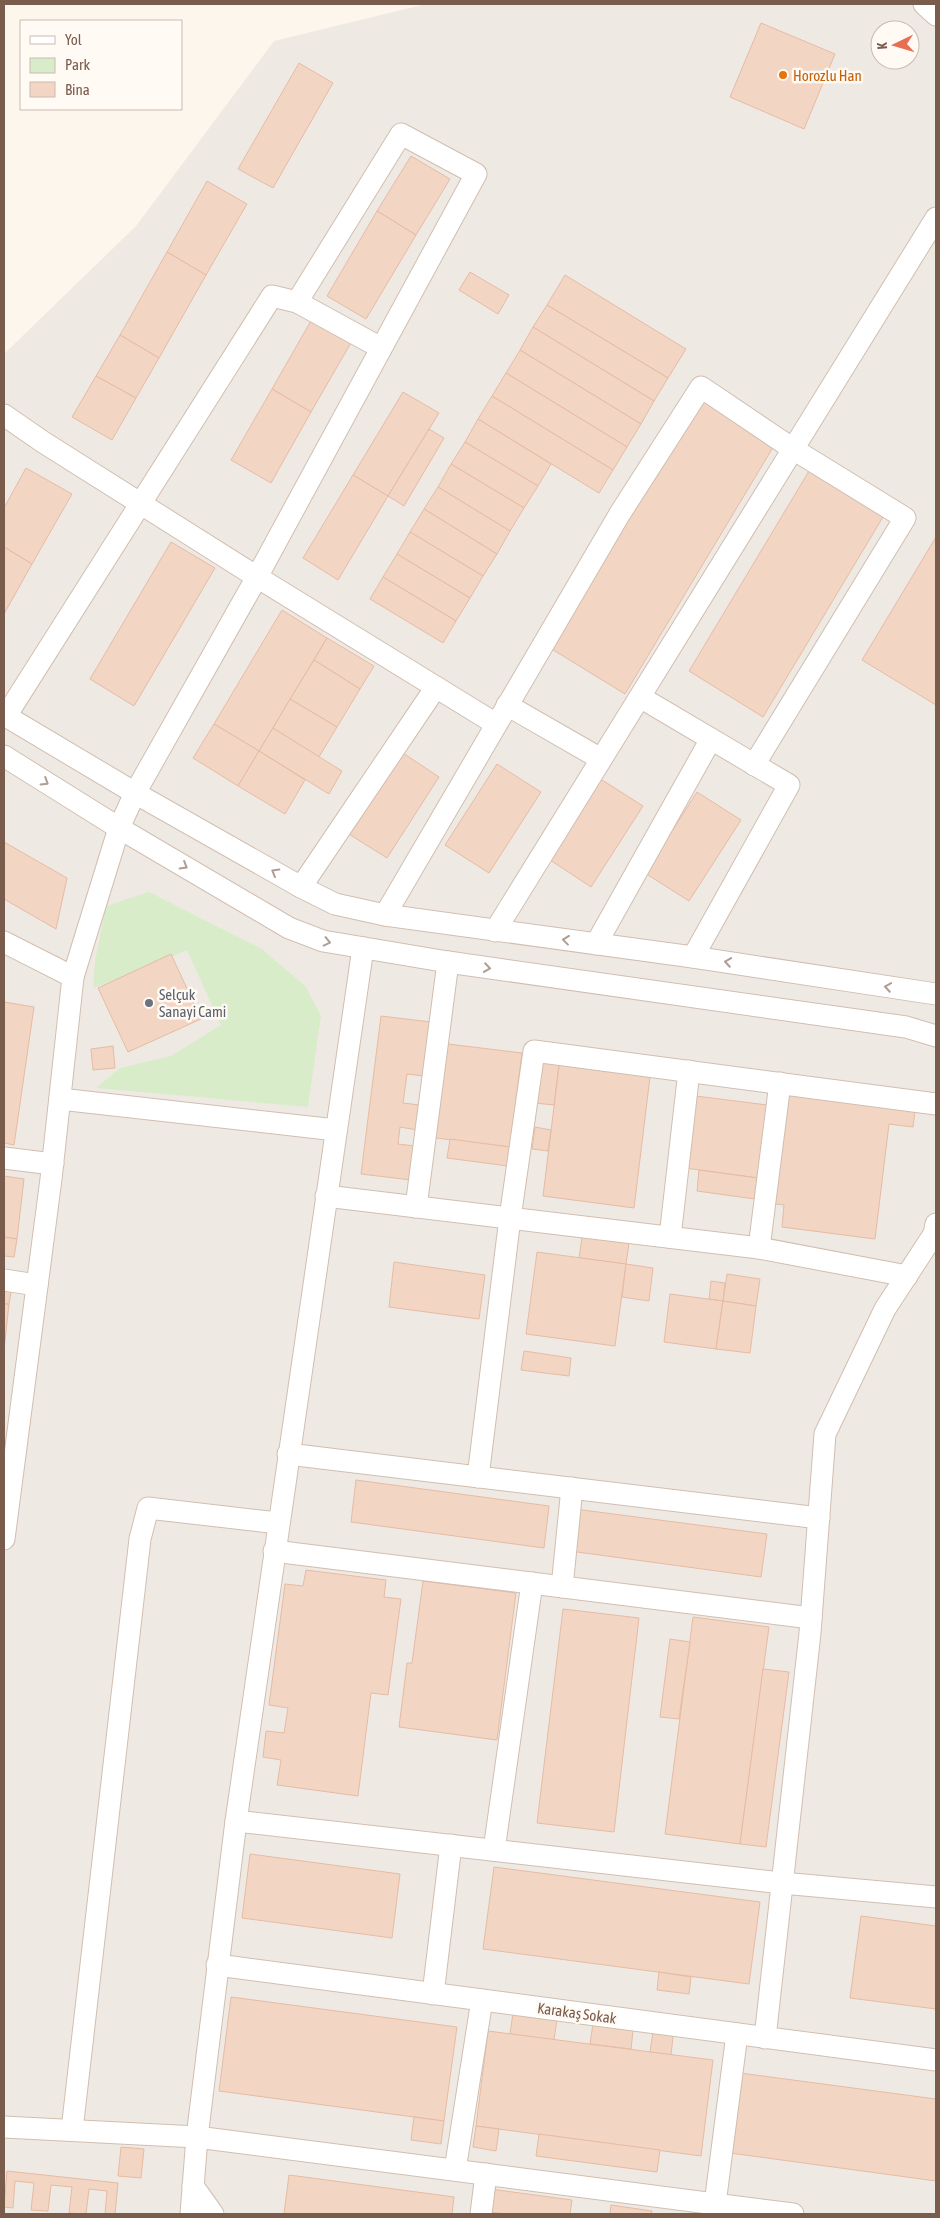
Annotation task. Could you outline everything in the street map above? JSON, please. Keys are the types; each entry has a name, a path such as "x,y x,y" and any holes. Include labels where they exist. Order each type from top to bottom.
{"street":[{"path":"924,4 936,15"},
{"path":"4,1539 12,1400 37,1285 53,1164 73,976 119,828 134,793 256,577 476,174 401,134 297,302"},
{"path":"495,931 936,218"},
{"path":"381,348 297,302 272,296 5,715 134,793 301,887 335,904 385,915 693,957 936,994"},
{"path":"385,915 619,515 701,387 793,449 905,518 754,765"},
{"path":"4,414 140,504 496,724"},
{"path":"301,887 436,687"},
{"path":"640,696 789,786 693,957"},
{"path":"508,705 601,760"},
{"path":"596,944 711,739"},
{"path":"4,756 119,828 288,928 323,941 448,962 906,1026 936,1036"},
{"path":"4,942 73,976"},
{"path":"191,2214 197,2137 236,1821 363,948"},
{"path":"416,1207 448,962"},
{"path":"478,1477 510,1218 534,1051 936,1104"},
{"path":"670,1237 689,1072"},
{"path":"759,1248 780,1083"},
{"path":"60,1099 336,1130"},
{"path":"4,1158 53,1164"},
{"path":"326,1196 759,1248 907,1276"},
{"path":"765,2038 811,1618 825,1434 885,1309 934,1234 936,1224"},
{"path":"4,1280 37,1285"},
{"path":"288,1454 818,1518"},
{"path":"562,1587 572,1488"},
{"path":"72,2130 140,1539 148,1508 278,1522"},
{"path":"274,1551 811,1618"},
{"path":"494,1850 532,1583"},
{"path":"236,1821 782,1883 936,1897"},
{"path":"433,1994 450,1845"},
{"name":"Karakaş Sokak","path":"217,1965 936,2060"},
{"path":"455,2170 482,2000"},
{"path":"723,2208 737,2034"},
{"path":"4,2127 197,2137 486,2174 723,2208 793,2214"},
{"path":"481,2214 486,2174"},
{"path":"193,2186 213,2214"}],"shaded area":[{"path":"426,4 936,4 936,2214 4,2214 4,354 136,226 274,41"}],"green space":[{"path":"149,892 262,949 306,987 321,1016 308,1107 96,1088 120,1068 171,1056 221,1025 187,950 135,973 93,988 95,961 106,906"}],"building":[{"name":"Horozlu Han","path":"761,23 835,54 804,129 730,97"},
{"path":"299,63 333,83 273,188 238,169"},
{"path":"411,156 450,179 416,235 377,211"},
{"path":"207,181 247,204 206,275 167,252"},
{"path":"377,211 416,235 366,319 327,296"},
{"path":"167,252 206,275 159,358 120,335"},
{"path":"470,272 509,295 498,314 459,290"},
{"path":"565,275 686,349 668,378 547,305"},
{"path":"547,305 668,378 654,401 533,327"},
{"path":"312,319 352,341 311,412 272,389"},
{"path":"533,327 654,401 641,424 520,350"},
{"path":"120,335 159,358 136,398 96,376"},
{"path":"520,350 641,424 627,447 506,373"},
{"path":"506,373 627,447 613,470 492,396"},
{"path":"96,376 136,398 112,440 72,417"},
{"path":"272,389 311,412 271,483 231,460"},
{"path":"403,392 439,413 388,496 353,475"},
{"path":"492,396 613,470 599,493 478,419"},
{"path":"701,399 775,444 625,694 550,648"},
{"path":"478,419 551,464 538,486 465,442"},
{"path":"429,429 444,438 404,506 388,496"},
{"path":"465,442 538,486 524,508 451,464"},
{"path":"451,464 524,508 510,531 438,487"},
{"path":"812,466 886,512 763,717 689,671"},
{"path":"26,468 72,494 32,564 4,547 4,508"},
{"path":"353,475 388,496 338,580 303,558"},
{"path":"438,487 510,531 497,554 424,509"},
{"path":"424,509 497,554 483,576 410,532"},
{"path":"410,532 483,576 470,598 397,554"},
{"path":"936,537 936,705 862,660"},
{"path":"171,542 215,568 134,706 90,679"},
{"path":"4,547 32,564 4,614"},
{"path":"397,554 470,598 456,621 383,577"},
{"path":"383,577 456,621 443,643 370,599"},
{"path":"282,610 327,638 259,751 214,724"},
{"path":"327,638 374,666 360,689 314,660"},
{"path":"314,660 360,689 337,727 290,699"},
{"path":"290,699 337,727 319,757 273,728"},
{"path":"214,724 259,751 238,786 193,758"},
{"path":"273,728 342,771 329,794 259,751"},
{"path":"397,749 439,777 387,858 344,831"},
{"path":"259,751 305,780 285,814 238,786"},
{"path":"497,764 541,792 489,873 445,845"},
{"path":"599,778 643,806 591,887 547,858"},
{"path":"697,792 741,820 689,901 645,873"},
{"path":"4,842 67,878 56,929 4,899"},
{"name":"Selçuk Sanayi Cami","path":"171,954 201,1019 128,1052 98,988"},
{"path":"4,1002 34,1007 14,1145 4,1143"},
{"path":"381,1016 431,1022 424,1076 407,1074 403,1103 420,1105 417,1130 400,1127 398,1144 415,1146 411,1180 361,1174"},
{"path":"440,1043 522,1053 510,1147 428,1137"},
{"path":"113,1046 115,1068 93,1070 91,1049"},
{"path":"541,1055 560,1058 554,1105 535,1103"},
{"path":"560,1058 651,1069 634,1208 543,1196"},
{"path":"782,1086 916,1103 913,1127 889,1124 875,1239 782,1227 784,1205 768,1203"},
{"path":"688,1095 767,1105 758,1178 678,1167"},
{"path":"535,1127 551,1130 548,1151 532,1149"},
{"path":"450,1139 510,1147 508,1166 447,1158"},
{"path":"699,1170 758,1178 755,1199 697,1191"},
{"path":"4,1176 24,1179 17,1239 4,1237"},
{"path":"4,1237 17,1239 14,1257 4,1256"},
{"path":"582,1237 629,1243 626,1264 579,1258"},
{"path":"537,1252 626,1264 615,1346 526,1334"},
{"path":"394,1262 485,1275 479,1319 389,1307"},
{"path":"626,1264 653,1268 649,1301 622,1297"},
{"path":"727,1274 760,1279 756,1306 723,1301"},
{"path":"711,1281 725,1283 723,1301 709,1299"},
{"path":"4,1285 12,1286 9,1304 4,1304"},
{"path":"670,1294 723,1301 716,1349 664,1342"},
{"path":"723,1301 756,1306 750,1353 716,1349"},
{"path":"4,1304 9,1304 4,1350"},
{"path":"524,1351 571,1358 569,1376 521,1370"},
{"path":"356,1480 549,1506 544,1548 351,1522"},
{"path":"575,1509 767,1534 761,1577 570,1551"},
{"path":"306,1570 386,1580 384,1597 401,1599 388,1695 371,1693 358,1796 277,1785 281,1760 263,1757 266,1731 284,1733 288,1708 269,1705 285,1584 303,1586"},
{"path":"423,1581 516,1593 497,1740 399,1727 407,1663 412,1663"},
{"path":"563,1609 639,1618 614,1832 537,1823"},
{"path":"693,1617 769,1627 740,1844 665,1834"},
{"path":"670,1639 690,1642 679,1719 660,1717"},
{"path":"763,1669 789,1672 766,1847 740,1844"},
{"path":"250,1854 400,1874 392,1938 242,1918"},
{"path":"494,1867 760,1902 749,1984 483,1949"},
{"path":"861,1916 936,1926 936,2009 850,1998"},
{"path":"659,1972 691,1977 689,1994 657,1990"},
{"path":"231,1997 457,2027 444,2121 219,2091"},
{"path":"514,2006 558,2012 554,2040 510,2034"},
{"path":"594,2017 634,2022 631,2049 590,2044"},
{"path":"654,2025 674,2028 671,2055 650,2052"},
{"path":"488,2031 713,2060 701,2156 476,2126"},
{"path":"740,2073 936,2099 936,2181 730,2153"},
{"path":"414,2117 444,2121 441,2144 411,2140"},
{"path":"476,2126 499,2129 496,2151 473,2147"},
{"path":"539,2134 660,2150 657,2172 536,2156"},
{"path":"121,2147 144,2149 141,2178 118,2176"},
{"path":"7,2171 118,2183 115,2214 105,2214 107,2191 89,2189 86,2214 69,2213 72,2187 51,2185 48,2211 31,2210 34,2183 15,2181 13,2208 4,2207"},
{"path":"289,2175 454,2197 452,2214 284,2214"},
{"path":"490,2189 572,2200 570,2214 487,2212"},
{"path":"611,2205 652,2211 651,2214 610,2214"}],"place":[{"name":"Horozlu Han","path":"783,75"},
{"name":"Selçuk Sanayi Cami","path":"149,1003"}]}
